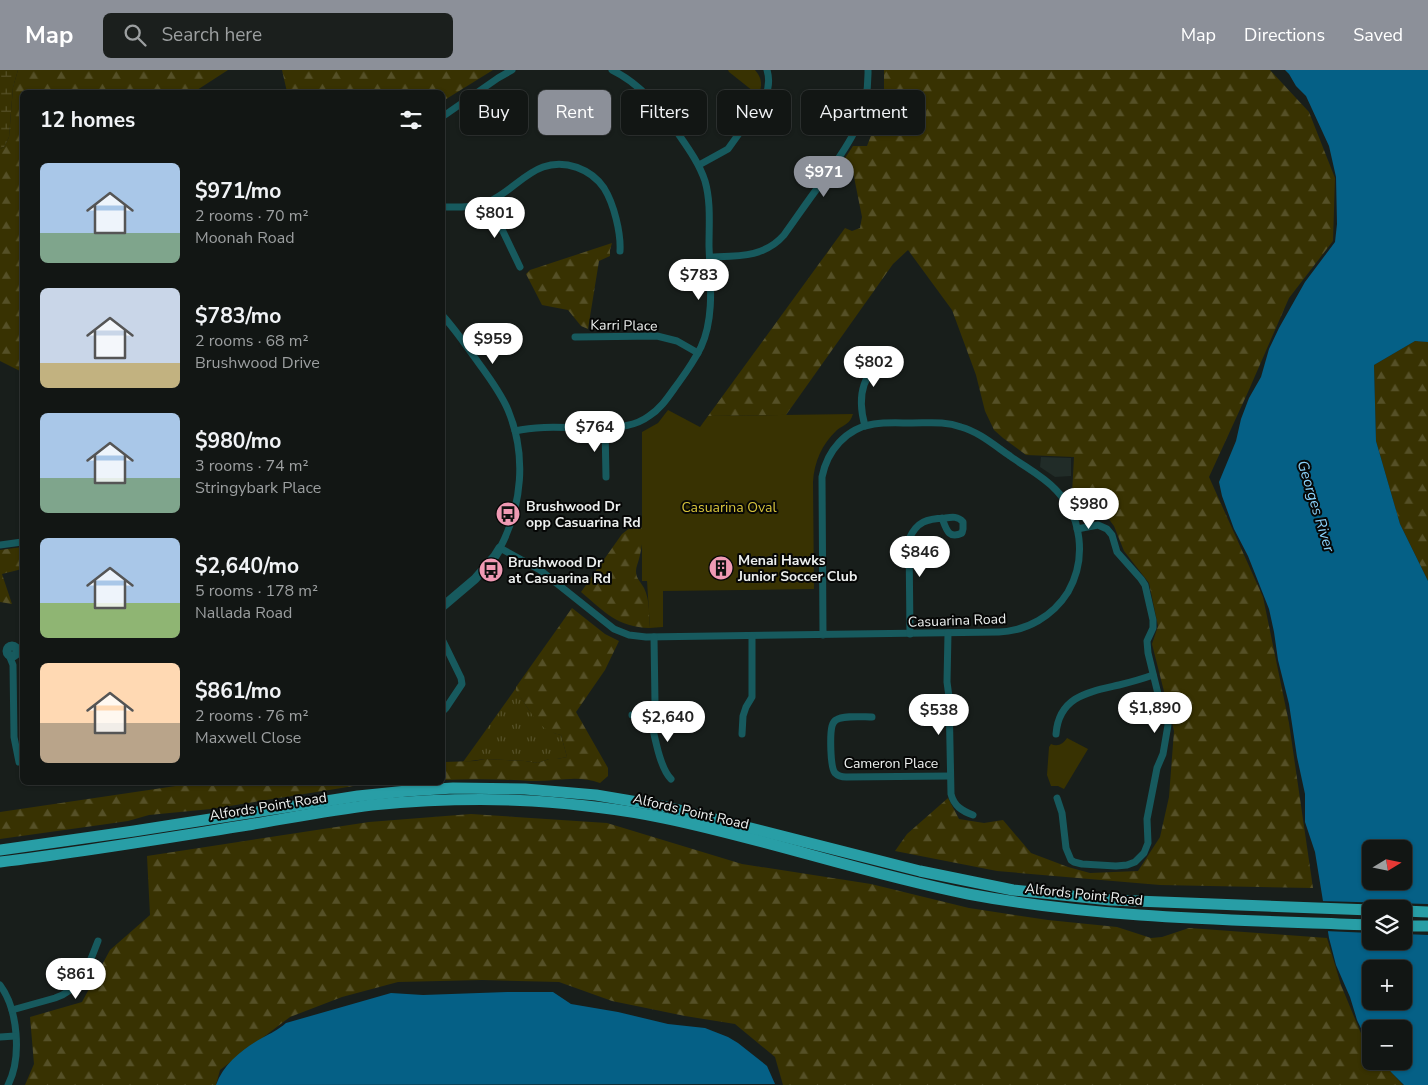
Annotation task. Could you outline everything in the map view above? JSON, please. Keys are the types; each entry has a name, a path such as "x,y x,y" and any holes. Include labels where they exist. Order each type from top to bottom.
{"highway":[{"name":"Alfords Point Road","path":"0,850 358,796 446,789 525,789 596,795 667,807 920,871 990,886 1038,893 1086,898 1193,904 1362,910"},
{"name":"Alfords Point Road","path":"0,862 372,806 443,800 513,800 588,806 667,819 905,879 994,898 1077,910 1193,918 1362,924"},
{"path":"1412,911 1428,912"},
{"path":"1412,926 1428,926"}],"street":[{"path":"445,115 512,70"},
{"path":"698,164 724,152 732,144 768,91 770,81 767,70"},
{"path":"710,257 756,254 774,245 784,235 850,143 860,121 864,106 867,93 868,70"},
{"path":"515,431 535,428 631,425 650,416 665,401 698,353 706,334 709,318 710,257 708,199 705,182 698,164 687,146 651,98 617,71"},
{"path":"445,207 468,207 489,202 543,167 563,164 581,169 596,179 604,188 620,236 620,251"},
{"path":"489,202 520,267"},
{"path":"445,318 496,389 508,410 515,431 520,460 518,494 513,518 500,548 475,579 445,602"},
{"name":"Karri Place","path":"575,337 656,336 677,341 698,353"},
{"path":"865,426 860,405 863,386 870,372 891,352"},
{"name":"Casuarina Road","path":"500,548 540,570 614,629 629,635 654,637 752,636 910,634 1012,631 1045,617 1063,599 1075,575 1080,551 1078,529 1068,505 1051,485 970,430 939,422 888,423 865,426 848,434 838,443 830,455 824,469 821,485 823,635"},
{"path":"605,427 606,477"},
{"path":"910,634 909,539 914,529 923,522 932,518 942,518"},
{"path":"1057,798 1062,813 1068,856 1074,862 1122,865 1131,863 1141,857 1148,843 1147,819 1156,768 1162,754 1168,725 1166,714 1160,702 1147,645 1153,628 1153,620 1145,585 1117,552 1112,535 1107,529 1095,525 1078,529"},
{"path":"0,546 20,542"},
{"path":"948,633 947,682 950,697 951,794 954,802 960,809 973,815"},
{"path":"742,734 743,716 752,696 752,636"},
{"path":"654,637 655,703 650,716 660,754 670,779"},
{"path":"445,645 462,681 460,687 445,708"},
{"path":"0,647 13,652 14,744 19,762"},
{"path":"1056,734 1058,720 1063,711 1079,697 1096,690 1154,676"},
{"path":"632,715 650,716"},
{"name":"Cameron Place","path":"872,717 838,718 833,722 832,764 835,774 846,777 950,776"},
{"path":"12,1010 55,998 73,988 86,971 98,941"},
{"path":"0,984 12,1010 15,1036 16,1064 8,1085"},
{"path":"0,1037 15,1036"}],"shaded area":[{"path":"1041,457 1071,458 1071,476 1055,477 1040,467"}],"green space":[{"path":"0,70 18,70 13,87 9,137 4,147 0,149"},
{"path":"18,70 228,70 197,90 20,90 20,371 0,361 0,149 4,147 9,137 13,87"},
{"path":"282,70 493,70 445,100 445,90 287,90"},
{"path":"728,70 755,70 761,82 760,90 752,90"},
{"path":"884,70 1270,70 1309,112 1335,178 1333,241 1289,298 1209,477 1263,597 1289,723 1313,888 1160,885 997,871 895,851 907,834 948,798 959,819 984,823 1003,820 1031,853 1090,873 1138,871 1160,837 1169,797 1174,731 1152,644 1158,626 1149,583 1124,551 1114,526 1105,514 1083,514 1072,494 1074,457 1026,455 994,430 985,411 976,375 952,310 908,250 893,264 786,415 708,416 845,228 852,231 860,228 862,217 853,172 841,164 853,146 867,146 871,135 925,135 925,90 884,90"},
{"path":"612,243 610,256 599,261 588,329 581,326 568,310 542,305 526,274 530,270"},
{"path":"1415,341 1428,342 1428,581 1400,524 1376,441 1374,365"},
{"name":"Casuarina Oval","path":"668,410 700,427 708,416 853,414 849,422 837,430 827,441 815,467 813,482 814,589 663,591 663,627 650,628 647,581 642,581 642,432 658,423"},
{"path":"640,520 642,540 636,574 647,597 650,628 629,625 612,617 581,592 622,534"},
{"path":"20,547 20,570 2,574 12,604 0,602 0,550"},
{"path":"572,608 605,634 619,641 605,670 576,712 608,768 608,776 600,783 583,779 540,781 445,780 445,762 485,759 538,763 549,759 567,757 561,735 549,731 540,724 518,694 516,687"},
{"path":"516,688 529,710 554,733 561,735 567,757 549,759 538,763 485,759 463,762"},
{"path":"1067,738 1088,749 1064,789 1058,786 1051,786 1047,775 1049,747 1051,744 1056,745 1064,742"},
{"path":"182,785 360,785 211,809 149,815 128,821 0,839 0,812"},
{"path":"471,814 607,823 742,864 871,884 969,908 1048,920 1117,927 1151,938 1162,937 1189,928 1327,938 1341,985 1362,1036 1362,1070 1389,1070 1403,1085 783,1085 775,1057 735,1024 612,1001 559,982 482,980 398,982 342,997 290,1017 220,1070 216,1085 25,1085 34,1064 30,1017 82,1002 110,950 150,915 147,856 369,822"}],"water":[{"name":"Georges River","path":"1285,70 1428,70 1428,342 1415,341 1374,365 1376,441 1400,524 1428,581 1428,1085 1404,1085 1390,1070 1412,1070 1412,1020 1362,1020 1362,1031 1336,965 1329,938 1315,852 1305,822 1305,794 1269,609 1248,556 1234,529 1219,482 1236,441 1241,419 1249,398 1261,377 1269,349 1279,328 1305,282 1335,242 1337,224 1336,177 1329,146 1306,96"},
{"path":"553,992 571,1004 618,1012 668,1024 705,1028 738,1043 767,1066 775,1084 216,1085 219,1077 235,1057 286,1023 391,993 423,995"}],"pier":[{"path":"1320,901 1362,902 1362,933 1325,931"},
{"path":"1412,904 1428,904 1428,935 1412,934"}],"place":[{"name":"Brushwood Dr opp Casuarina Rd","path":"508,514"},
{"name":"Menai Hawks Junior Soccer Club","path":"721,568"},
{"name":"Brushwood Dr at Casuarina Rd","path":"491,570"}]}
